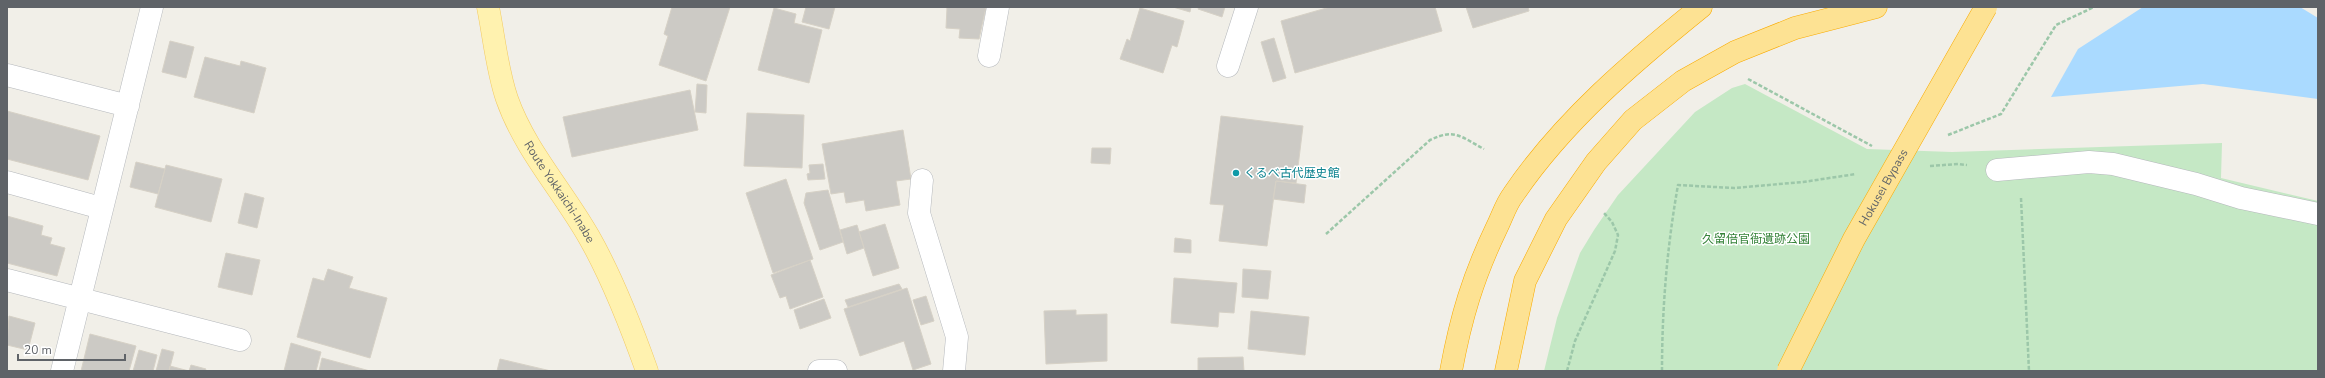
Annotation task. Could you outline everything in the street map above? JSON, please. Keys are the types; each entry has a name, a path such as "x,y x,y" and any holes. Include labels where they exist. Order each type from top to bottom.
{"highway":[{"path":"1451,371 1460,322 1480,264 1512,196 1555,139 1610,85 1701,7"},
{"path":"1506,371 1525,281 1556,219 1596,162 1633,120 1683,81 1735,52 1795,28 1876,7"},
{"name":"Hokusei Bypass","path":"1788,371 1854,239 1986,7"}],"main road":[{"name":"Route Yokkaichi-Inabe","path":"488,7 507,99 538,158 558,186 590,238 629,323 647,371"}],"street":[{"path":"989,56 998,7"},
{"path":"1228,66 1247,7"},
{"path":"62,371 101,208 128,106 149,8"},
{"path":"7,75 128,106"},
{"path":"1997,170 2089,162 2113,164 2196,184 2241,198 2318,214"},
{"path":"922,180 919,213 957,337 954,371"},
{"path":"7,182 101,208"},
{"path":"7,280 240,340"},
{"path":"819,371 836,371"}],"path":[{"path":"1326,234 1430,140 1444,133 1456,134 1484,149"},
{"path":"1567,371 1575,341 1615,251 1618,235 1612,222 1604,213"}],"green space":[{"name":"久留倍官衙遺跡公園","path":"1745,84 1867,149 1952,152 2222,143 2221,178 2318,201 2318,371 1544,371 1557,318 1580,253 1618,195 1695,112 1732,88"}],"water":[{"path":"2143,7 2300,7 2318,18 2318,99 2203,84 2051,97 2078,49"}],"building":[{"path":"672,7 730,7 706,81 659,65 668,36 664,34"},
{"path":"806,7 835,7 829,29 802,22"},
{"path":"945,7 986,7 979,39 959,38 960,29 946,28 947,8"},
{"path":"1173,7 1191,7 1190,12"},
{"path":"1199,7 1225,7 1222,17 1198,9"},
{"path":"1330,7 1435,7 1442,31 1295,73 1281,21"},
{"path":"1466,7 1528,7 1529,11 1473,28"},
{"path":"774,8 796,14 794,23 822,30 809,83 758,70"},
{"path":"1140,8 1184,21 1177,47 1172,45 1163,73 1120,59 1127,39 1130,41"},
{"path":"1274,38 1286,78 1273,82 1261,42"},
{"path":"170,41 194,47 186,78 162,72"},
{"path":"205,57 240,66 241,61 266,68 254,113 194,97"},
{"path":"697,84 707,85 706,113 695,112"},
{"path":"690,90 698,130 572,157 563,117"},
{"path":"7,111 100,136 88,180 7,159"},
{"path":"747,113 804,115 802,168 744,166"},
{"path":"1221,116 1303,126 1296,183 1276,181 1267,246 1219,241 1224,205 1210,204"},
{"path":"903,130 911,179 896,181 900,205 866,211 864,200 846,203 844,192 831,194 822,144"},
{"path":"1092,148 1111,148 1110,164 1091,163"},
{"path":"136,162 165,169 158,194 130,187"},
{"path":"823,164 825,179 808,180 807,174 810,173 809,165"},
{"path":"166,165 222,179 211,222 155,207"},
{"path":"786,179 813,259 773,273 746,193"},
{"path":"1276,181 1306,185 1304,203 1273,199"},
{"path":"828,190 843,242 820,250 804,203 806,193"},
{"path":"245,193 264,198 257,228 238,223"},
{"path":"7,216 43,226 41,235 52,238 50,244 65,248 57,276 7,263"},
{"path":"885,224 899,268 873,276 859,232"},
{"path":"857,225 864,248 847,254 840,230"},
{"path":"1175,238 1191,240 1191,253 1174,252"},
{"path":"226,253 260,260 252,295 218,287"},
{"path":"810,260 823,297 790,309 786,296 780,298 771,275"},
{"path":"328,269 353,277 349,288 387,298 370,358 297,337 313,278 324,281"},
{"path":"1243,269 1271,271 1268,299 1242,297"},
{"path":"1174,278 1237,283 1234,313 1219,312 1218,327 1171,323"},
{"path":"899,284 902,289 848,307 845,300"},
{"path":"907,288 931,364 913,370 904,341 860,356 844,309"},
{"path":"926,296 934,321 921,325 913,300"},
{"path":"824,299 831,318 800,329 794,310"},
{"path":"1076,310 1076,315 1107,314 1107,361 1046,364 1044,311"},
{"path":"1251,311 1309,317 1305,355 1248,349"},
{"path":"9,316 35,323 28,350 7,345"},
{"path":"90,334 136,346 129,371 81,371"},
{"path":"291,343 321,352 316,371 284,371"},
{"path":"162,349 174,352 169,371 156,371"},
{"path":"139,350 157,355 153,371 133,371"},
{"path":"1243,357 1244,371 1198,371 1198,358"},
{"path":"322,358 370,371 319,371"},
{"path":"500,359 551,371 497,371"},
{"path":"191,365 206,369 205,371 189,371"},
{"path":"170,366 189,371 169,371"}],"place":[{"name":"くるべ古代歴史館","path":"1236,173"}]}
